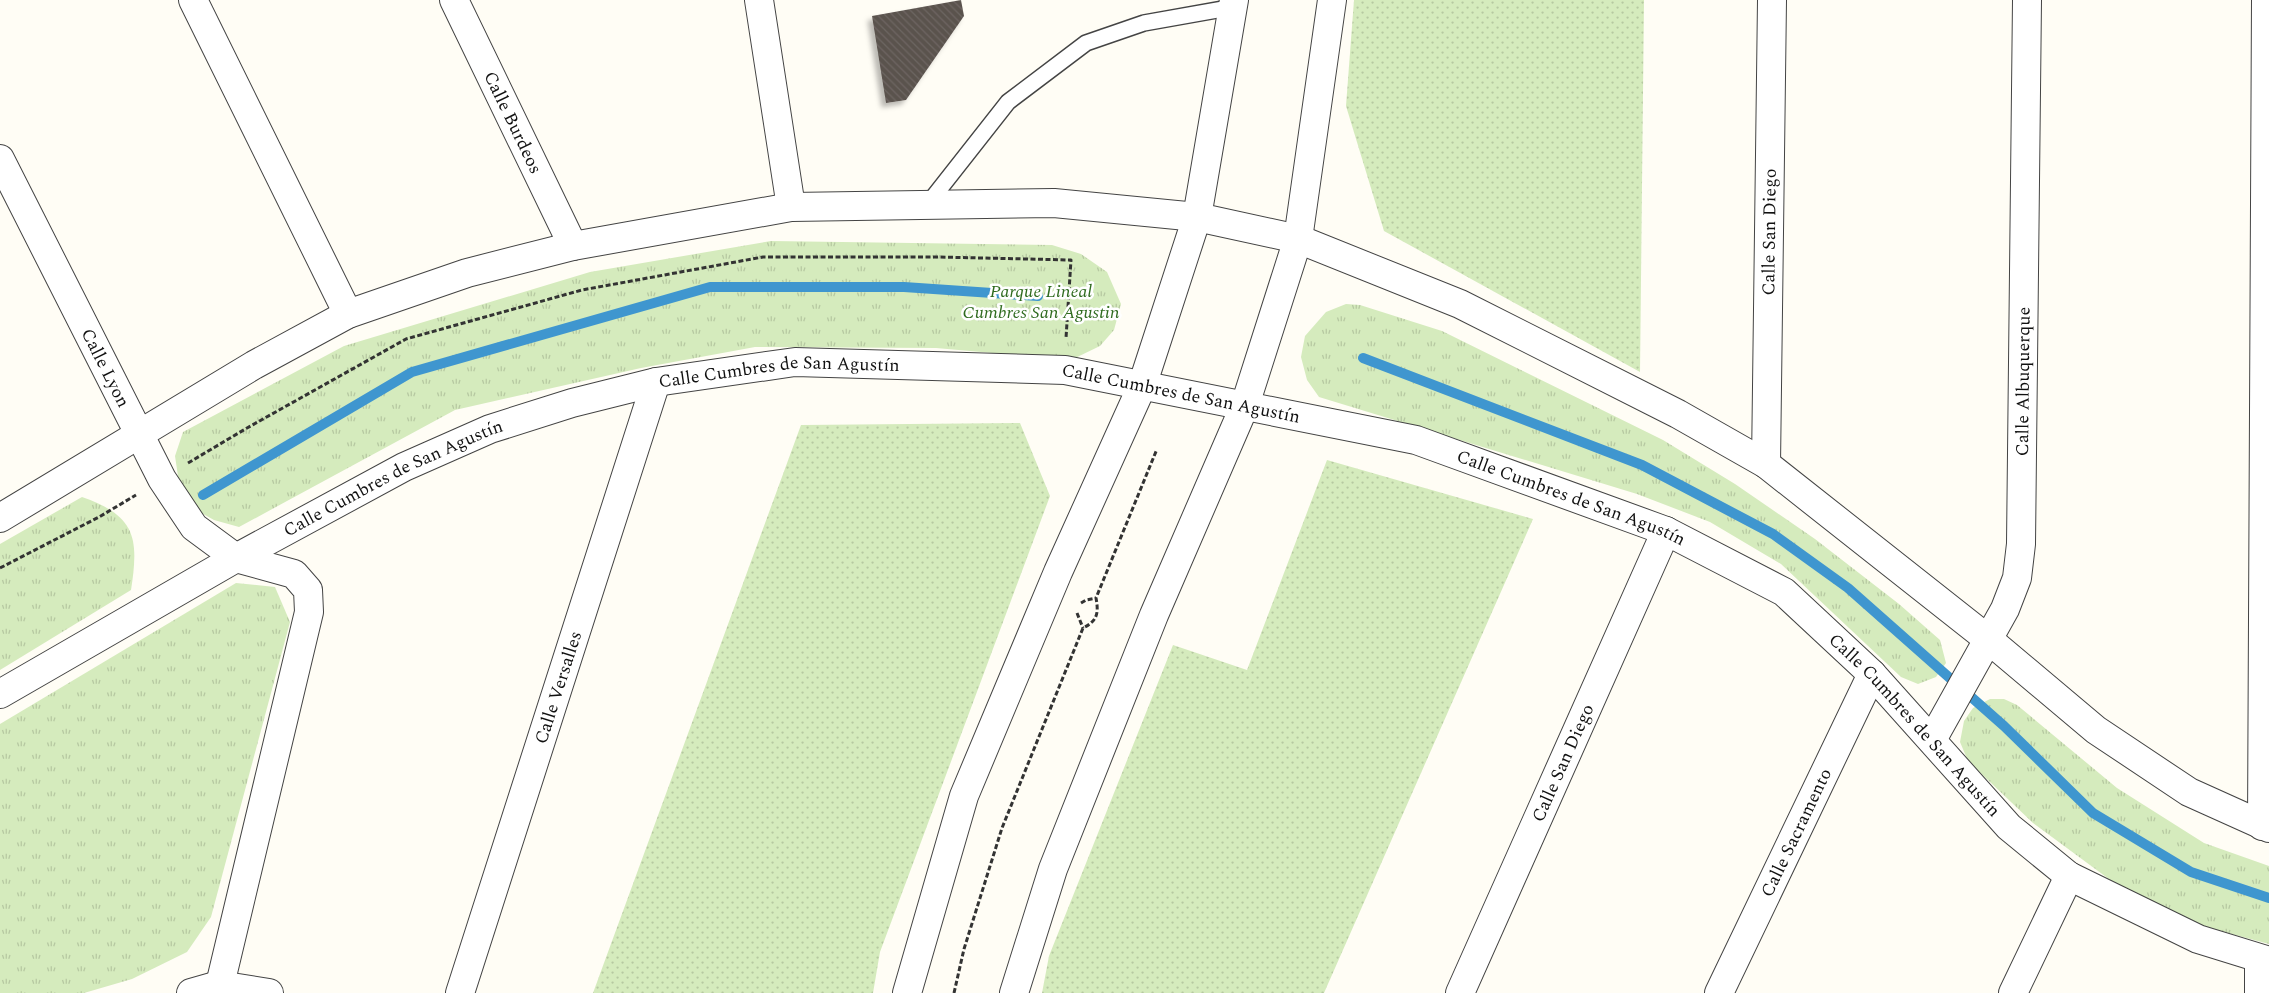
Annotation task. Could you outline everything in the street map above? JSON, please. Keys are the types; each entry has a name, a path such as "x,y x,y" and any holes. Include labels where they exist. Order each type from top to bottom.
{"street":[{"path":"193,0 348,314"},
{"name":"Calle Burdeos","path":"454,0 573,246"},
{"path":"760,0 791,207"},
{"path":"1014,993 1053,869 1154,615 1245,405 1298,239 1332,0"},
{"name":"Calle San Diego","path":"1766,464 1772,0"},
{"name":"Calle Albuquerque","path":"1932,740 1989,640 2005,609 2017,578 2021,544 2027,0"},
{"path":"0,518 140,436 254,365 348,314 466,274 573,246 791,207 1054,203 1198,218 1298,239 1460,304 1678,414 1766,464 1989,640 2096,730 2189,792 2265,827 2266,0"},
{"path":"907,993 964,796 1058,572 1142,386 1198,218 1234,4"},
{"name":"Calle Lyon","path":"0,159 162,479 194,527 236,558"},
{"name":"Calle Cumbres de San Agustín","path":"0,694 236,558 404,466 481,433 572,403 656,382 795,362 1064,370 1416,440 1666,531 1784,592 1872,674 2009,827 2069,876 2198,939 2264,960"},
{"name":"Calle Versalles","path":"460,993 656,382"},
{"name":"Calle San Diego","path":"1460,993 1666,531"},
{"path":"218,989 309,612 308,590 294,574 236,558"},
{"name":"Calle Sacramento","path":"1719,993 1872,674"},
{"path":"2012,993 2069,876"},
{"path":"2259,993 2264,960"},
{"path":"191,993 218,989 269,993"}],"lane":[{"path":"926,205 1008,102 1086,43 1144,23 1234,4"}],"path":[{"path":"0,568 99,517 247,428 406,339 582,290 762,257 938,256 1071,260 1064,370"},
{"path":"954,993 964,949 1002,828 1083,628 1094,622 1099,611 1096,598 1157,449"},
{"path":"1079,605 1086,600 1096,598"},
{"path":"1078,610 1076,616 1083,628"}],"green space":[{"path":"1354,0 1644,0 1640,372 1384,231 1346,106"},
{"name":"Parque Lineal Cumbres San Agustin","path":"771,241 1052,245 1081,254 1107,272 1121,304 1114,330 1100,346 1071,360 936,348 755,347 641,368 455,410 239,527 214,520 196,510 179,483 175,456 183,432 344,346 590,272"},
{"path":"1346,304 1360,305 1442,331 1663,440 1735,484 1815,539 1899,604 1940,640 1946,663 1936,677 1918,684 1901,677 1781,564 1710,522 1637,494 1319,397 1307,380 1301,357 1305,336 1326,312"},
{"path":"1020,423 1050,496 880,952 873,993 593,993 801,425"},
{"path":"1327,460 1533,519 1324,993 1042,993 1049,956 1173,645 1247,670"},
{"path":"82,497 114,512 130,531 134,556 131,590 0,670 0,544"},
{"path":"236,583 275,587 290,622 211,917 187,952 132,979 84,993 0,993 0,724"},
{"path":"1990,699 2004,699 2017,705 2117,788 2204,843 2269,866 2269,944 2202,926 2117,885 2033,823 1968,761 1960,742 1964,721 1973,708"}],"building":[{"path":"961,0 964,16 906,100 886,103 872,16"}],"waterway":[{"path":"203,495 412,372 710,287 904,287 1038,296"},
{"path":"1363,358 1642,465 1773,534 1848,588 2004,726 2093,813 2191,872 2269,898"}]}
